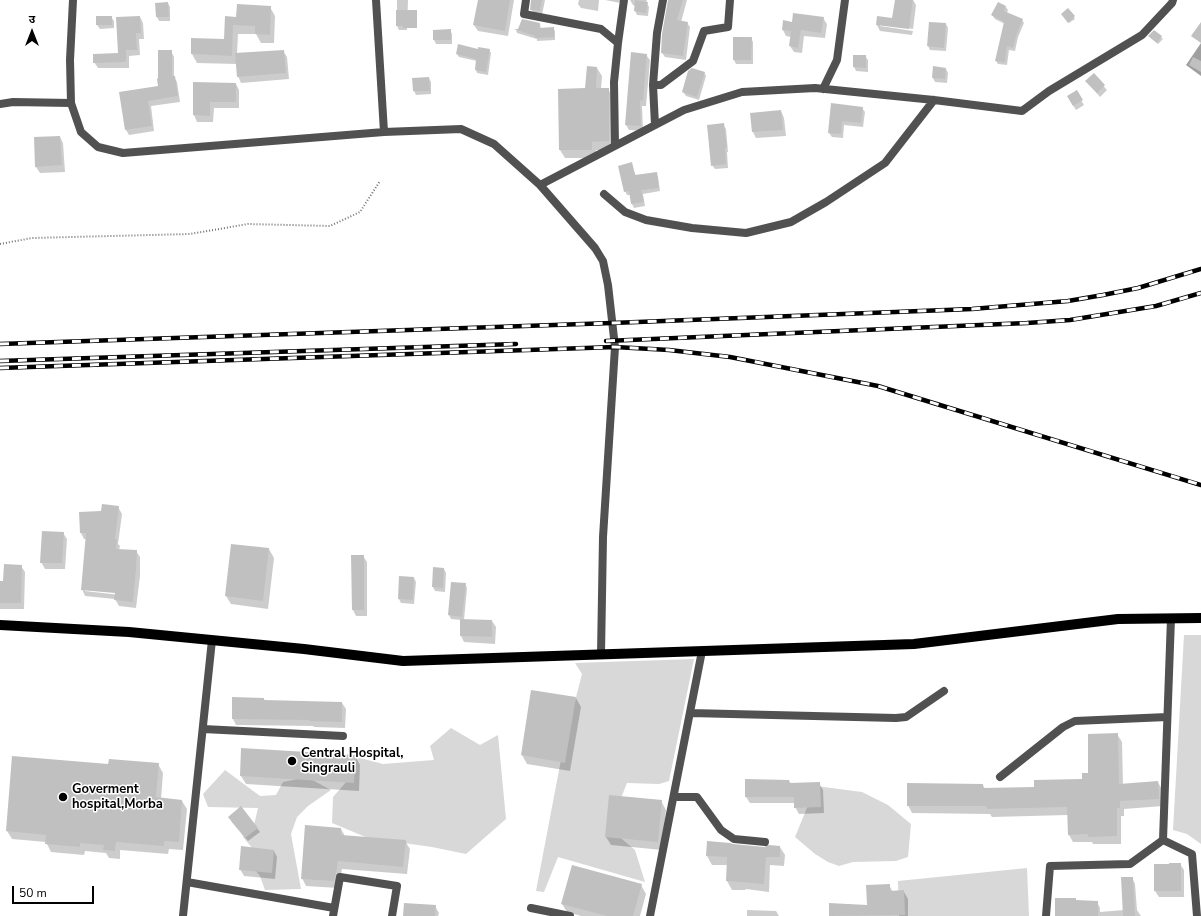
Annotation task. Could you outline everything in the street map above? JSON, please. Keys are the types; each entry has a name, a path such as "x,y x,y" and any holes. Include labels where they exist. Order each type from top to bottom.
{"main road":[{"path":"0,625 129,632 304,649 403,661 914,644 1118,619 1201,618"}],"street":[{"path":"73,0 70,60 70,103 81,132 98,147 123,153 384,132 461,129 494,144 540,185 595,248 603,261 608,285 615,346 603,538 601,654"},
{"path":"376,0 384,132"},
{"path":"526,0 524,14 601,29 618,43"},
{"path":"616,145 614,82 624,0"},
{"path":"655,125 652,85 656,34 663,0"},
{"path":"652,85 661,85 693,61 704,31 728,27 730,0"},
{"path":"823,89 837,60 845,0"},
{"path":"540,185 684,110 742,92 823,89 934,100 1022,111 1049,91 1142,35 1172,3 1173,0"},
{"path":"604,194 625,212 646,220 692,228 746,233 792,222 826,202 885,163 934,100"},
{"path":"0,104 13,102 70,103"},
{"path":"1163,840 1171,618"},
{"path":"183,916 212,640"},
{"path":"650,916 702,651"},
{"path":"690,713 896,718 906,716 944,691"},
{"path":"1000,777 1063,727 1075,721 1167,717"},
{"path":"203,729 343,736"},
{"path":"674,797 697,797 722,830 734,839 764,842"},
{"path":"1046,916 1050,866 1130,864 1163,840"},
{"path":"1163,840 1192,854 1197,916"},
{"path":"187,882 333,912 340,877 397,886 392,916"},
{"path":"532,908 570,916"}],"path":[{"path":"0,244 32,238 190,234 248,224 330,226 360,212 380,181"}],"shaded area":[{"path":"1201,43 1201,76 1186,65"},
{"path":"1184,635 1201,635 1201,844 1187,834 1173,830"},
{"path":"694,659 669,781 659,784 627,783 609,828 635,850 645,882 558,857 544,892 536,891 564,744 582,674 575,663"},
{"path":"451,728 480,745 498,735 506,819 466,854 432,847 368,838 332,823 333,797 347,781 349,755 383,764 434,760 430,746"},
{"path":"225,770 260,796 276,795 283,782 307,777 331,790 308,806 297,817 291,834 301,889 265,890 260,876 244,857 258,855 243,837 254,825 258,808 208,807 203,794"},
{"path":"816,786 862,792 888,805 911,824 908,857 896,861 853,862 839,866 828,862 815,854 795,837"},
{"path":"1027,868 1029,916 899,916 898,881"}],"building":[{"path":"478,0 510,0 505,31 473,25"},
{"path":"531,0 542,0 540,11 530,10"},
{"path":"635,0 648,2 646,13 634,11"},
{"path":"668,0 683,0 677,20 688,22 683,56 661,53 662,34"},
{"path":"895,0 913,0 909,29 876,25 877,16 892,18"},
{"path":"168,2 169,17 156,17 155,3"},
{"path":"998,2 1006,6 1004,11 1023,19 1013,48 1007,46 1005,62 995,61 1004,22 991,15"},
{"path":"237,4 271,6 270,35 255,34 255,26 233,25 232,56 191,54 191,38 224,39 225,16 236,17"},
{"path":"1068,8 1075,16 1068,23 1061,14"},
{"path":"396,10 417,10 417,28 403,28 403,26 396,26"},
{"path":"793,13 824,17 821,33 801,30 798,48 789,46 791,31 782,30 783,20 792,22"},
{"path":"96,16 112,16 112,25 96,25"},
{"path":"140,16 141,33 136,33 137,50 126,50 126,62 93,63 93,54 118,53 116,17"},
{"path":"522,19 540,23 539,28 554,27 554,37 535,38 535,36 514,29 518,29"},
{"path":"929,22 946,23 944,48 927,46"},
{"path":"1201,22 1201,43 1191,36"},
{"path":"451,29 451,40 433,40 433,30"},
{"path":"1154,30 1162,36 1157,43 1148,36"},
{"path":"733,37 752,37 751,60 733,60"},
{"path":"458,44 478,49 478,47 490,49 486,72 475,70 476,59 456,54"},
{"path":"158,50 172,50 172,76 175,76 178,96 148,101 152,126 125,130 119,92 158,86"},
{"path":"284,50 286,73 237,77 235,53"},
{"path":"631,52 647,54 643,101 640,100 641,126 625,125"},
{"path":"853,55 866,55 866,68 853,67"},
{"path":"1193,57 1201,61 1201,72 1189,65"},
{"path":"587,66 597,67 596,88 609,88 609,141 592,142 592,150 559,150 558,89 585,88"},
{"path":"933,66 946,68 945,79 932,78"},
{"path":"692,68 705,72 697,97 682,92 688,71"},
{"path":"1094,73 1105,85 1097,93 1085,81"},
{"path":"429,77 430,91 413,91 412,78"},
{"path":"193,82 236,83 236,102 210,102 210,116 193,115"},
{"path":"1077,90 1083,100 1073,106 1067,96"},
{"path":"831,103 863,107 861,123 842,121 841,134 828,133"},
{"path":"781,110 783,130 752,132 750,113"},
{"path":"724,123 727,148 725,148 726,164 711,166 707,125"},
{"path":"60,136 62,165 35,167 34,137"},
{"path":"632,162 635,175 657,172 659,188 641,190 644,202 631,204 629,191 624,192 618,166"},
{"path":"102,504 119,506 115,539 117,539 116,549 137,550 133,602 114,600 115,593 81,590 86,533 80,533 79,512 101,511"},
{"path":"42,531 64,532 62,563 40,563"},
{"path":"231,544 269,548 263,601 225,596"},
{"path":"351,555 364,555 364,610 352,610"},
{"path":"4,564 22,565 21,603 0,603 0,581 3,581"},
{"path":"433,567 444,568 443,588 432,587"},
{"path":"399,576 414,577 413,600 398,599"},
{"path":"451,582 466,583 462,617 448,615"},
{"path":"460,619 492,620 492,637 460,636"},
{"path":"531,690 576,697 565,763 521,755"},
{"path":"232,697 264,698 264,700 342,702 342,722 232,719"},
{"path":"1118,733 1119,784 1158,781 1159,799 1120,801 1120,808 1117,808 1117,836 1088,837 1088,834 1068,835 1067,807 987,809 986,806 907,806 907,783 983,784 983,788 1034,787 1034,780 1082,779 1082,773 1088,773 1088,734"},
{"path":"241,748 356,755 354,783 240,776"},
{"path":"12,756 108,764 109,759 159,763 156,797 182,800 179,842 164,841 164,846 116,842 115,851 103,850 104,845 80,843 80,847 45,844 46,835 6,831"},
{"path":"745,779 789,780 789,783 820,782 821,807 794,808 794,797 745,797"},
{"path":"609,795 662,800 658,842 605,837"},
{"path":"241,806 258,828 245,838 228,817"},
{"path":"305,825 341,828 341,835 406,840 403,867 338,861 334,881 301,879"},
{"path":"707,841 764,847 769,845 780,846 780,857 766,857 764,884 726,881 727,857 706,856"},
{"path":"241,846 274,850 272,873 239,870"},
{"path":"1181,863 1181,891 1154,891 1154,864"},
{"path":"572,865 642,884 633,916 607,916 561,904"},
{"path":"1121,877 1133,877 1135,916 1123,916"},
{"path":"890,884 890,891 904,890 905,915 829,916 829,903 867,905 866,885"},
{"path":"1055,898 1076,898 1076,900 1098,901 1098,916 1055,916"},
{"path":"404,903 436,905 435,916 403,916"}],"railway":[{"path":"0,344 972,309 1068,301 1103,295 1138,288 1201,269"},
{"path":"606,341 1070,320 1156,306 1201,293"},
{"path":"0,361 516,344"},
{"path":"0,368 615,347 669,350 730,357 878,386 1201,485"}],"place":[{"name":"Central Hospital, Singrauli","path":"292,761"},
{"name":"Goverment hospital,Morba","path":"63,797"}]}
